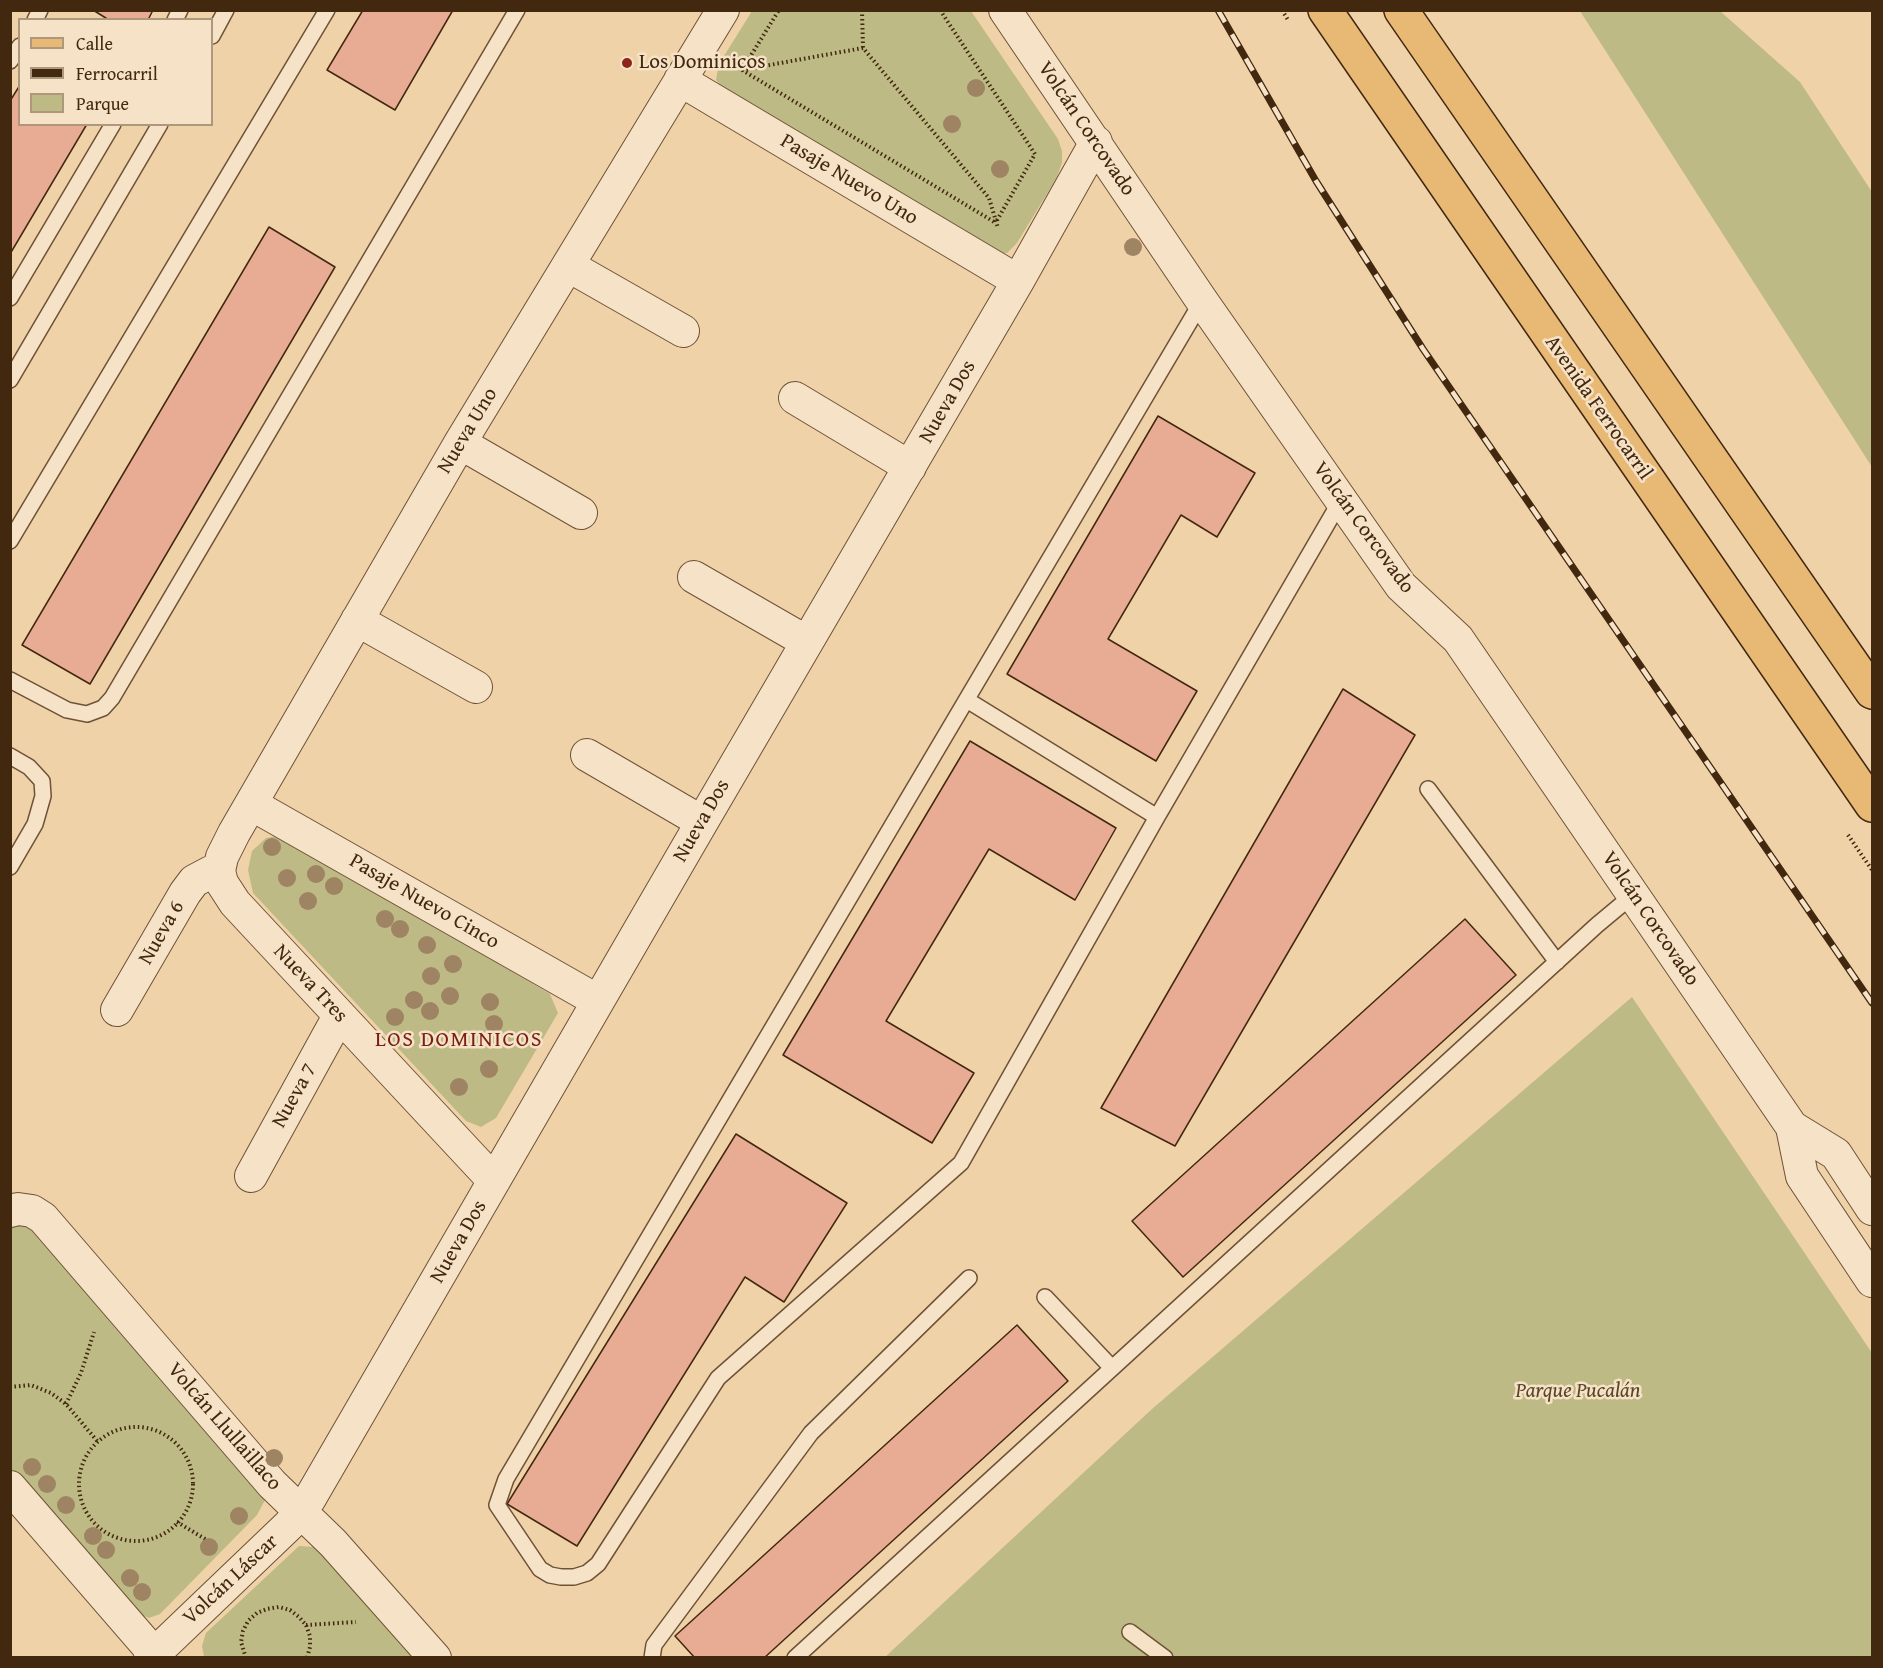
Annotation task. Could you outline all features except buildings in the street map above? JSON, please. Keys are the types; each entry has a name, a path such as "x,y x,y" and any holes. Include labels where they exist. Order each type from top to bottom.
{"main road":[{"name":"Avenida Ferrocarril","path":"1325,10 1872,805"},
{"path":"1401,10 1872,692"}],"street":[{"name":"Nueva Uno","path":"221,864 251,804 460,443 723,10"},
{"name":"Volcán Corcovado","path":"1005,10 1202,301 1401,586 1458,639 1792,1126 1836,1154 1872,1209"},
{"name":"Pasaje Nuevo Uno","path":"680,80 1018,281"},
{"name":"Nueva Dos","path":"304,1506 1018,281 1096,142"},
{"path":"569,266 683,331"},
{"path":"795,398 910,467"},
{"path":"460,443 581,513"},
{"path":"694,577 807,642"},
{"path":"357,620 476,687"},
{"path":"587,755 702,822"},
{"name":"Pasaje Nuevo Cinco","path":"251,804 598,1001"},
{"name":"Nueva 6","path":"117,1010 185,893 194,881 221,864"},
{"name":"Nueva Tres","path":"221,864 222,883 235,903 494,1181"},
{"name":"Nueva 7","path":"251,1176 339,1016"},
{"name":"Volcán Corcovado","path":"1792,1126 1802,1176 1872,1281"},
{"name":"Volcán Llullaillaco","path":"10,1211 18,1209 32,1211 43,1218 272,1484 304,1506 333,1543 435,1658"},
{"path":"10,1487 154,1656"},
{"name":"Volcán Láscar","path":"154,1656 289,1525 304,1506"}],"lane":[{"path":"213,34 226,10"},
{"path":"10,541 327,10"},
{"path":"10,680 67,710 87,714 103,708 112,698 517,10"},
{"path":"10,298 112,126"},
{"path":"10,381 159,126"},
{"path":"1202,301 506,1479 498,1505 540,1569 550,1575 574,1577 598,1564 718,1378 961,1164 1157,817 1341,500"},
{"path":"967,700 1157,817"},
{"path":"10,756 29,767 42,781 43,796 35,824 10,867"},
{"path":"1428,789 1557,962"},
{"path":"795,1658 1633,895"},
{"path":"652,1658 654,1646 811,1433 969,1278"},
{"path":"1045,1297 1112,1368"},
{"path":"1130,1632 1164,1658"}],"path":[{"path":"742,70 779,10"},
{"path":"861,10 863,48 989,198 996,223"},
{"path":"940,10 1035,154 996,223"},
{"path":"742,70 863,48"},
{"path":"742,70 996,223"},
{"path":"66,1404 81,1373 90,1343 110,1295"},
{"path":"10,1387 32,1385 51,1393 66,1404 98,1442"},
{"path":"144,1427 162,1433 178,1445 188,1461 193,1480 191,1500 183,1516 170,1530 154,1539 136,1542 118,1539 101,1530 89,1517 81,1501 78,1482 82,1464 91,1448 98,1442 106,1435 124,1428 144,1427"},
{"path":"177,1522 206,1539 244,1568"},
{"path":"246,1658 241,1642 243,1631 249,1621 257,1613 279,1607 290,1610 306,1625 310,1636 307,1658"}],"green space":[{"path":"752,11 971,11 1058,139 1062,151 1062,163 1056,179 1017,243 1007,253 993,254 725,90 716,80 719,64"},
{"path":"1580,11 1720,11 1800,82 1872,192 1872,467"},
{"path":"282,835 550,994 558,1013 496,1118 481,1127 466,1121 253,893 248,870 252,851 266,838"},
{"name":"Parque Pucalán","path":"1632,997 1872,1353 1872,1657 884,1658 1152,1409"},
{"path":"10,1223 30,1225 263,1488 265,1500 257,1515 160,1614 149,1618 136,1613 11,1468"},
{"path":"299,1546 314,1547 326,1553 419,1657 204,1657 202,1646 206,1633"}],"railway":[{"path":"1218,10 1316,181 1423,349 1872,1003"}],"place":[{"name":"Los Dominicos","path":"627,63"}],"district":[{"name":"LOS DOMINICOS","path":"459,1040"}]}
